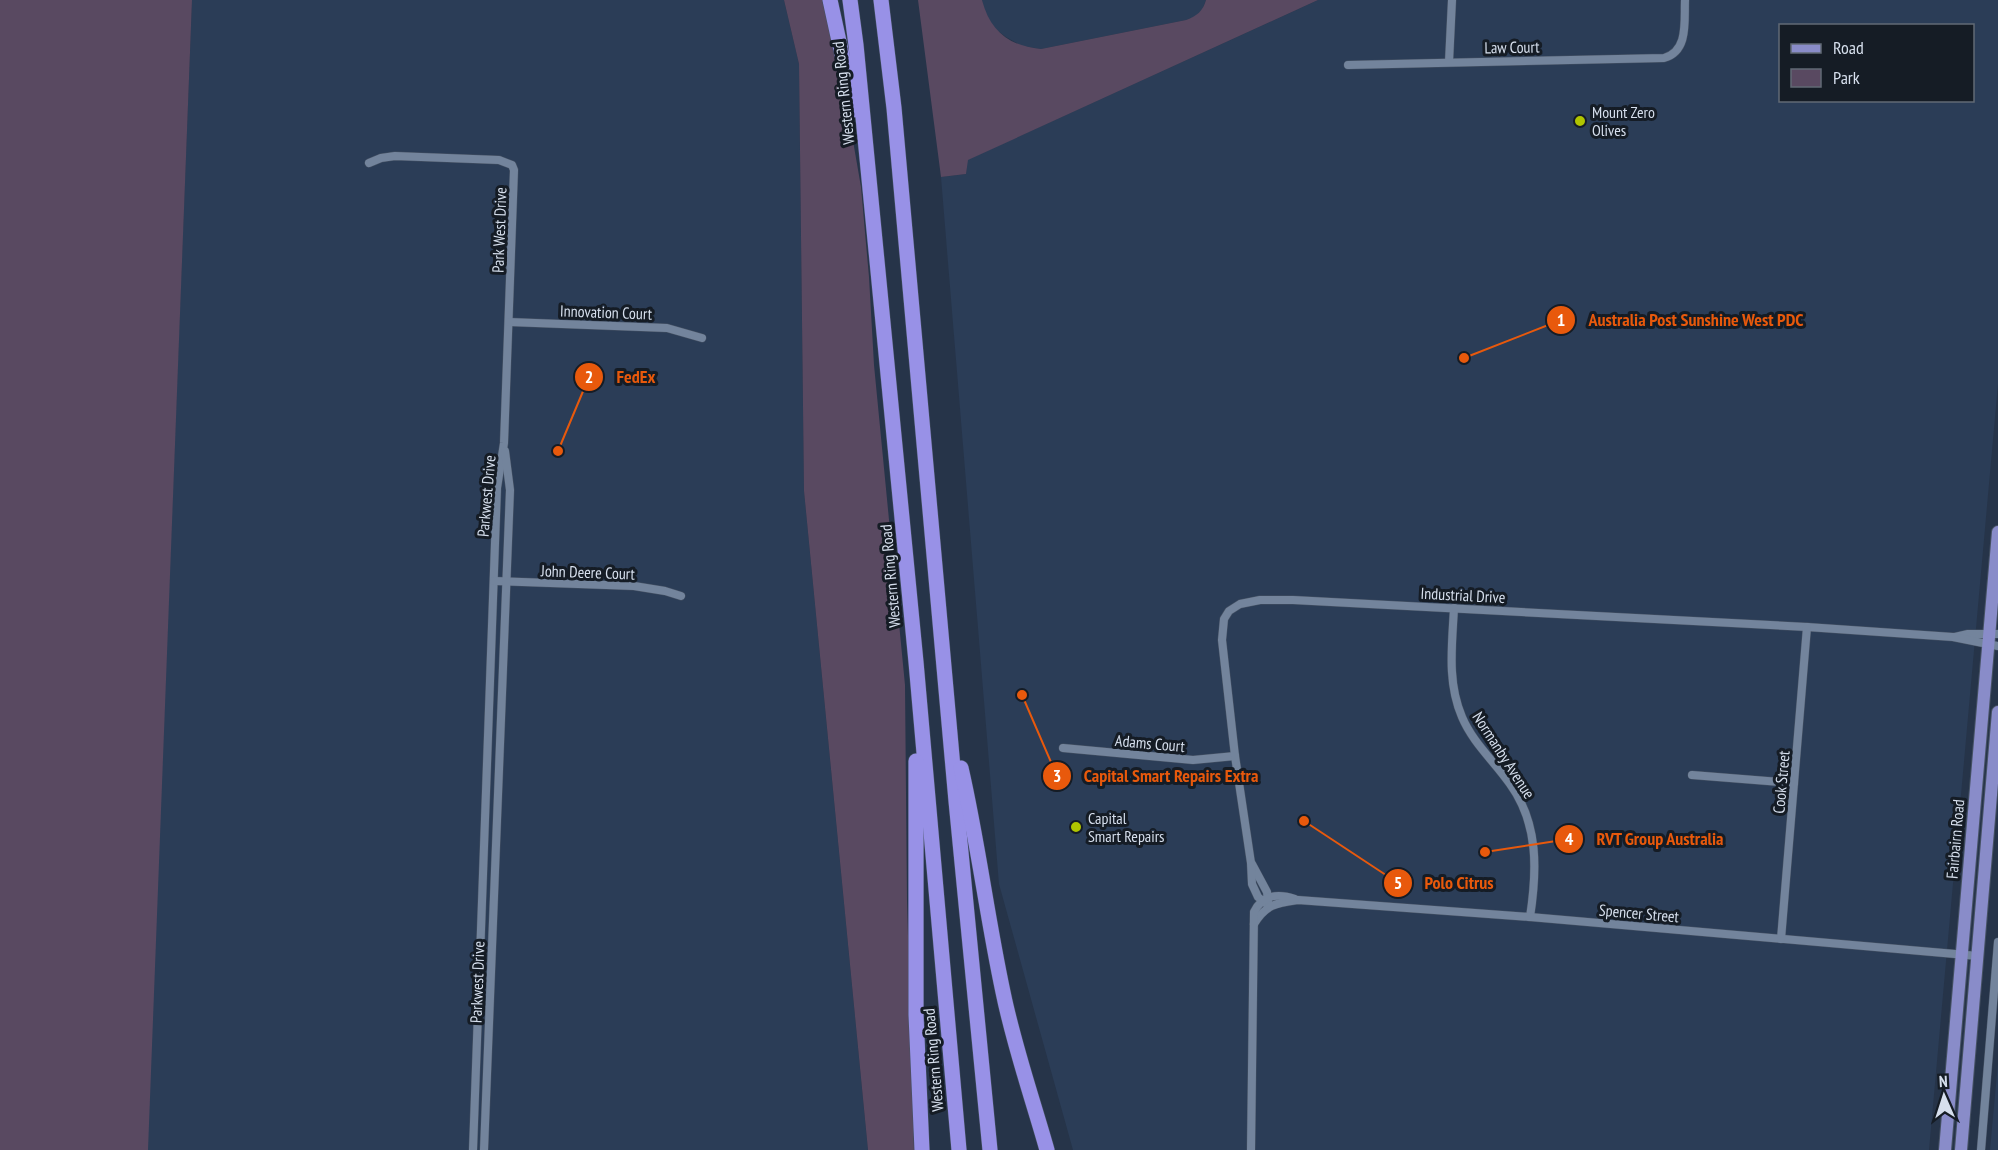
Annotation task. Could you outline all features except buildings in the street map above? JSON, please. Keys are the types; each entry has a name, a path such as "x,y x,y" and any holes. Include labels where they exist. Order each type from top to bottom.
{"highway":[{"path":"830,0 871,193"},
{"name":"Western Ring Road","path":"850,0 916,662 959,1150"},
{"path":"881,0 888,50 990,1150"},
{"path":"891,0 905,230"},
{"path":"916,662 916,1015 922,1150"},
{"path":"949,712 972,812 988,915 1007,1010 1048,1150"}],"main road":[{"name":"Fairbairn Road","path":"1945,1150 1993,639 1998,531"},
{"name":"Fairbairn Road","path":"1961,1150 1998,712"}],"street":[{"path":"1449,62 1452,0"},
{"name":"Law Court","path":"1348,64 1664,58 1675,53 1682,40 1685,0"},
{"name":"Park West Drive","path":"369,163 395,156 499,160 512,165 514,177 504,443"},
{"name":"Innovation Court","path":"509,322 667,328 702,338"},
{"name":"Parkwest Drive","path":"473,1150 497,488 504,443"},
{"name":"Parkwest Drive","path":"484,1150 510,490 504,443"},
{"name":"John Deere Court","path":"494,581 634,586 681,596"},
{"name":"Industrial Drive","path":"1267,902 1258,897 1252,884 1222,640 1224,620 1229,611 1240,604 1260,600 1293,600 1807,627 1953,637 1968,634 1993,639"},
{"name":"Normanby Avenue","path":"1454,608 1451,674 1462,716 1479,746 1511,785 1529,822 1535,856 1530,917"},
{"name":"Cook Street","path":"1781,939 1807,627"},
{"name":"Adams Court","path":"1063,748 1193,760 1235,756"},
{"path":"1692,775 1794,783"},
{"name":"Spencer Street","path":"1267,902 1298,900 1530,917 1978,956"},
{"path":"1251,1150 1254,924 1267,902"},
{"path":"1981,1150 1998,942"},
{"path":"477,1045 488,1045"}],"shaded area":[{"path":"192,0 784,0 799,64 804,491 868,1150 147,1150"},
{"path":"982,0 1206,0 1202,11 1186,20 1041,49 1022,46 994,28 985,12"},
{"path":"1318,0 1998,0 1998,384 1929,1150 1073,1150 999,884 941,177 966,174 967,160"},
{"path":"1998,1063 1998,1150 1990,1150"}],"green space":[{"path":"0,0 192,0 148,1150 0,1150"},
{"path":"784,0 822,0 843,83 861,187 874,365 905,685 907,900 914,1150 868,1150 804,491 799,64"},
{"path":"918,0 982,0 990,20 1002,35 1019,44 1041,49 1186,20 1199,13 1206,0 1318,0 968,160 966,174 941,177"}],"place":[{"name":"Mount Zero Olives","path":"1580,121"},
{"name":"Australia Post Sunshine West PDC","path":"1464,358"},
{"name":"FedEx","path":"558,451"},
{"name":"Capital Smart Repairs Extra","path":"1022,695"},
{"name":"Polo Citrus","path":"1304,821"},
{"name":"Capital Smart Repairs","path":"1076,827"},
{"name":"RVT Group Australia","path":"1485,852"}]}
